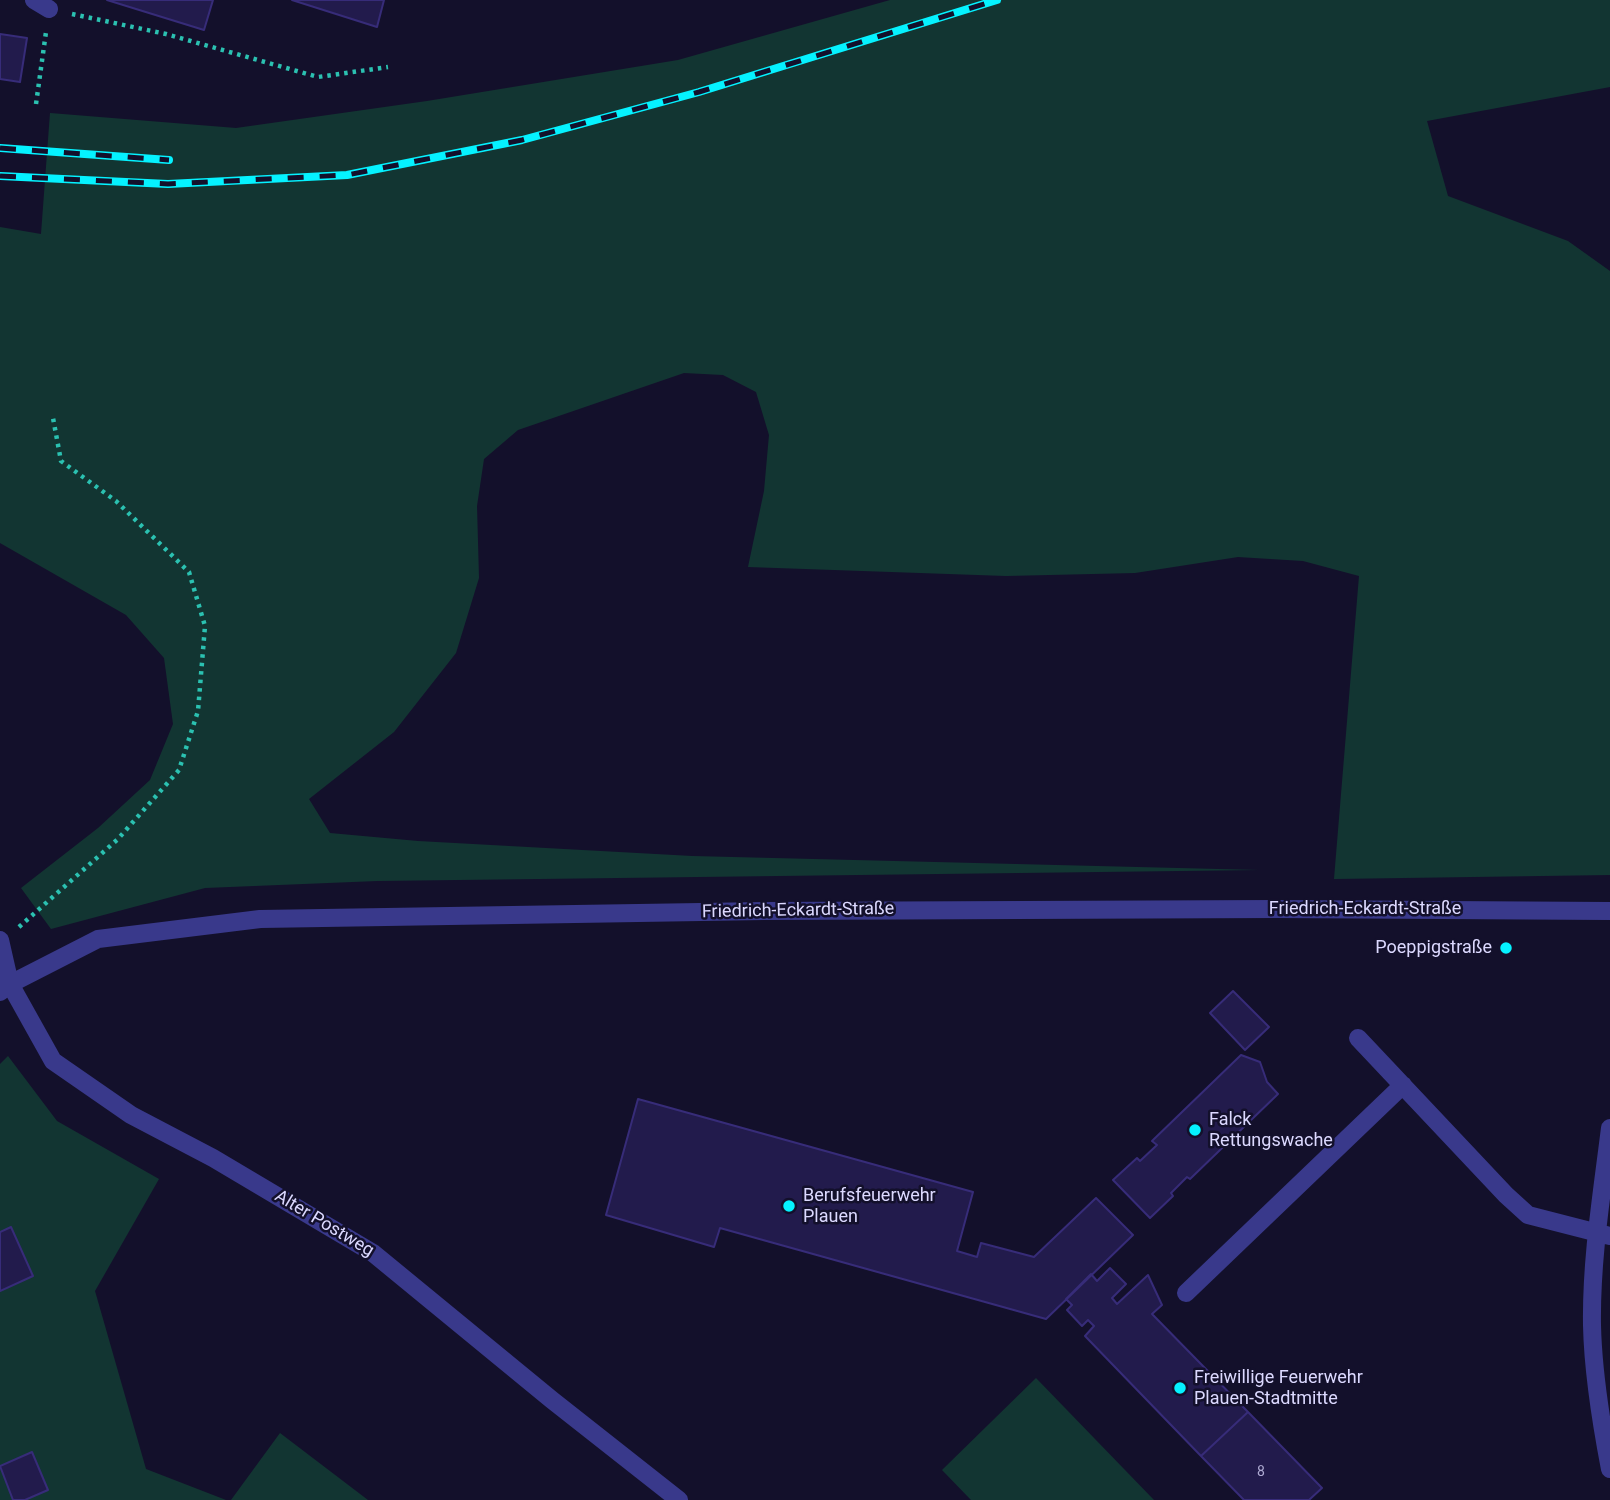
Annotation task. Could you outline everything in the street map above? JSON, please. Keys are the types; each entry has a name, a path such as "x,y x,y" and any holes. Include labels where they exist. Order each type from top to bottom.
{"street":[{"name":"Friedrich-Eckardt-Straße","path":"5,988 98,939 260,919 832,910 1610,911"},
{"name":"Alter Postweg","path":"2,943 5,988 52,1061 131,1115 213,1158 373,1253 679,1500"},
{"path":"1359,1038 1506,1195 1528,1214 1603,1235"},
{"path":"1186,1293 1403,1085"},
{"path":"1610,1128 1603,1235 1592,1325 1600,1411 1610,1469"}],"path":[{"path":"36,104 42,4 166,34 318,77 388,67"},
{"path":"2,943 118,839 179,770 198,711 205,626 190,572 116,501 61,461 53,418"}],"green space":[{"path":"890,0 1610,0 1610,87 1427,121 1448,196 1568,241 1610,271 1610,875 1334,879 1359,576 1303,561 1238,557 1135,573 1006,576 748,567 764,491 769,435 756,392 723,375 684,373 518,430 484,459 477,506 479,578 456,653 394,732 309,799 330,833 418,841 692,856 1259,870 377,881 205,888 51,929 21,888 98,828 150,780 173,724 164,658 126,615 0,543 0,227 41,234 50,113 236,128 427,101 678,60"},
{"path":"8,1056 57,1121 159,1179 95,1291 146,1469 226,1500 0,1500 0,1064"},
{"path":"1036,1378 1154,1500 971,1500 942,1470"},
{"path":"280,1433 368,1500 231,1500"}],"building":[{"path":"107,0 213,0 204,30"},
{"path":"292,0 384,0 377,27"},
{"path":"0,34 27,38 20,82 0,79"},
{"path":"1233,991 1269,1027 1245,1050 1210,1013"},
{"path":"1241,1055 1260,1062 1267,1082 1278,1094 1190,1179 1187,1177 1171,1193 1173,1196 1150,1218 1113,1180 1137,1158 1140,1161 1157,1145 1152,1141"},
{"name":"Berufsfeuerwehr Plauen","path":"638,1099 973,1192 957,1251 977,1257 981,1243 1034,1257 1096,1198 1133,1235 1046,1319 720,1228 714,1247 606,1215"},
{"path":"11,1227 33,1276 0,1291 0,1232"},
{"path":"1110,1268 1126,1284 1112,1298 1117,1304 1148,1275 1162,1305 1152,1314 1248,1412 1201,1456 1085,1336 1094,1326 1088,1320 1082,1326 1067,1310 1072,1305 1066,1299 1091,1274 1097,1281"},
{"path":"1248,1412 1322,1488 1309,1500 1244,1500 1201,1456"},
{"path":"32,1452 48,1490 25,1500 13,1500 0,1466"}],"railway":[{"path":"0,176 168,184 347,175 522,140 699,92 997,0"},
{"path":"0,148 169,160"}],"place":[{"name":"Poeppigstraße","path":"1506,948"},
{"name":"Falck Rettungswache","path":"1195,1130"},
{"name":"Berufsfeuerwehr Plauen","path":"789,1206"},
{"name":"Freiwillige Feuerwehr Plauen-Stadtmitte","path":"1180,1388"}]}
